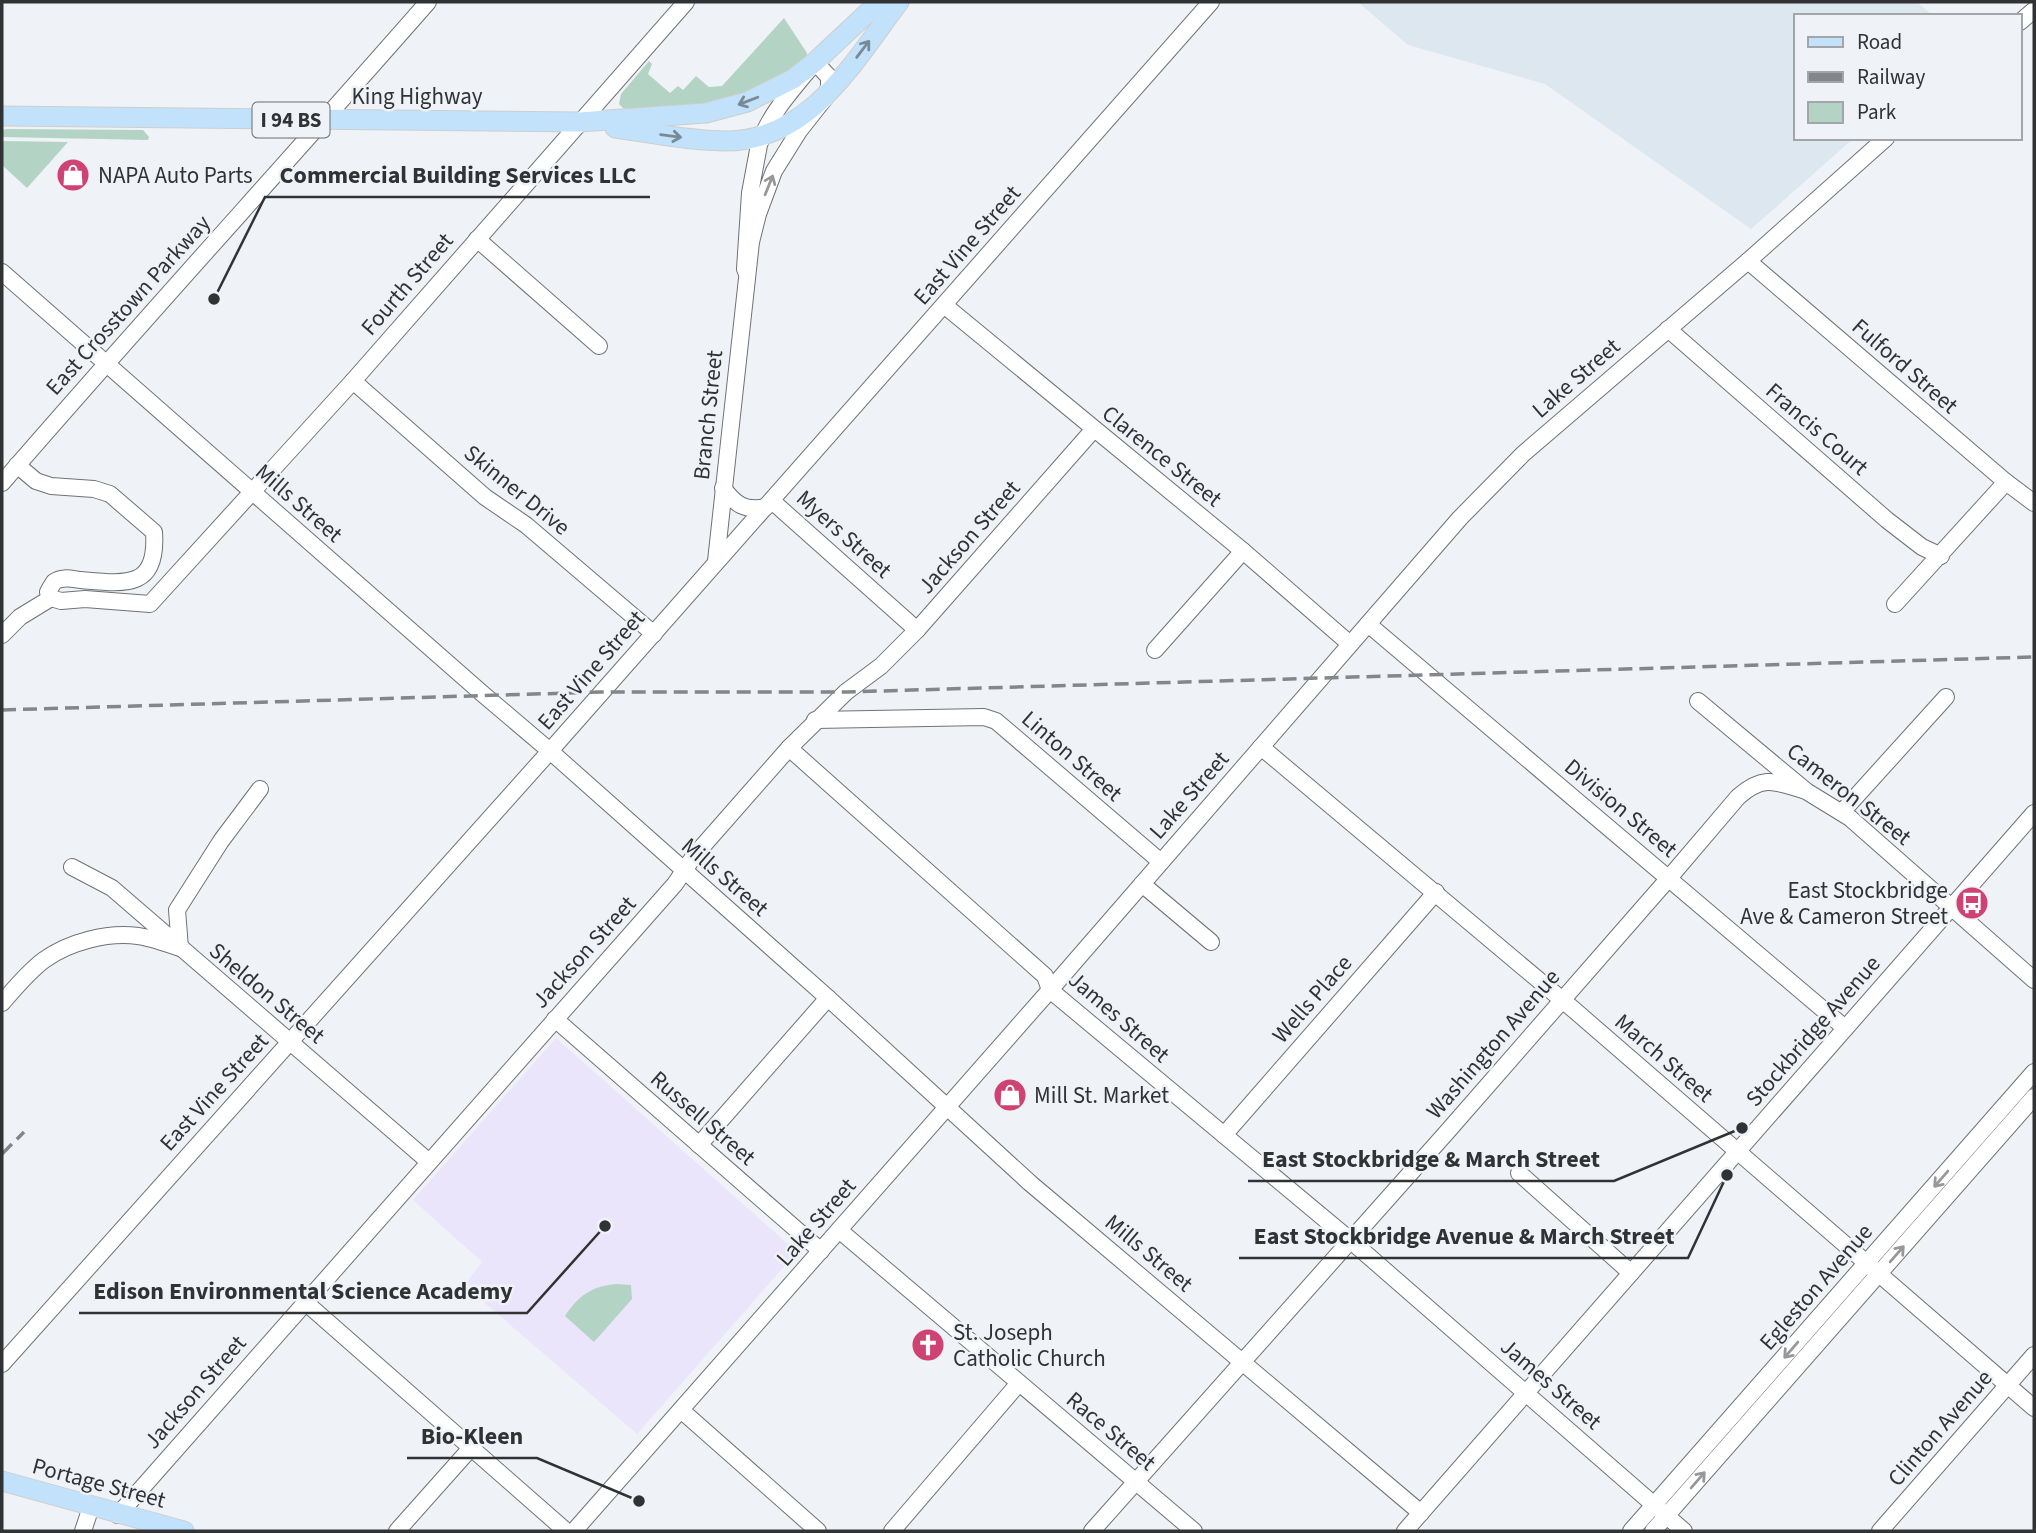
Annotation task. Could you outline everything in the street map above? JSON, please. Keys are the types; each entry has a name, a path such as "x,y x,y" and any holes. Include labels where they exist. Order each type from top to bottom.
{"main road":[{"name":"King Highway","path":"2,116 580,122 694,114 730,108 793,79 879,2"},
{"name":"King Highway","path":"580,122 708,140 737,140 762,135 796,120 825,98 899,2"},
{"name":"Portage Street","path":"2,1481 184,1531"}],"street":[{"name":"East Crosstown Parkway","path":"2,483 105,363 428,2"},
{"name":"Fourth Street","path":"51,598 61,601 150,604 160,595 686,2"},
{"name":"East Vine Street","path":"2,1364 654,634 1211,2"},
{"path":"815,62 829,77 825,98"},
{"name":"Branch Street","path":"747,274 745,269 750,193 762,135 779,108 815,62"},
{"name":"Branch Street","path":"716,561 747,274 758,214 774,171 799,131 825,98"},
{"name":"Lake Street","path":"574,1531 1492,484 1532,446 1748,261 1884,140"},
{"path":"477,239 598,346"},
{"name":"Fulford Street","path":"1748,261 2034,503"},
{"name":"Mills Street","path":"2,272 550,751 828,998 1030,1183 1421,1513"},
{"name":"Clarence Street","path":"944,305 1243,551 1350,644"},
{"name":"Francis Court","path":"1668,330 1887,520 1922,547 1941,556"},
{"name":"Skinner Drive","path":"353,380 485,497 526,525 654,634"},
{"name":"Jackson Street","path":"118,1515 685,873 694,856 789,748 815,720 881,666 918,630 1094,429"},
{"path":"2,635 20,617 51,598 48,592 55,582 65,578 101,582 131,581 142,578 153,564 155,532 110,494 94,489 51,486 36,481 17,465"},
{"path":"1895,604 2006,482"},
{"path":"723,488 734,502 743,508 769,504"},
{"name":"Myers Street","path":"769,504 918,630"},
{"path":"1155,650 1243,551"},
{"name":"Division Street","path":"1368,624 1845,1028"},
{"path":"1842,813 1945,697"},
{"name":"Cameron Street","path":"1698,701 1806,791 1842,813 2034,980"},
{"name":"Linton Street","path":"815,720 984,716 996,721 1161,862"},
{"name":"March Street","path":"1261,747 1436,892 2034,1408"},
{"name":"James Street","path":"789,748 1042,974 1050,990 1350,1240 1684,1531"},
{"name":"Washington Avenue","path":"1092,1531 1738,797 1758,782 1772,781 1806,791"},
{"path":"2,1003 44,960 86,941 136,936 180,948 177,910 221,841 260,789"},
{"name":"Stockbridge Avenue","path":"1405,1531 2034,813"},
{"name":"Sheldon Street","path":"72,867 112,887 429,1161"},
{"path":"1142,884 1212,942"},
{"name":"Wells Place","path":"1224,1135 1436,892"},
{"path":"699,1144 828,998"},
{"name":"Russell Street","path":"555,1018 821,1251"},
{"name":"Egleston Avenue","path":"1631,1531 1660,1510 1874,1268 1979,1148 2034,1073"},
{"name":"Egleston Avenue","path":"1979,1148 2034,1097"},
{"path":"1519,1173 1631,1273"},
{"name":"Race Street","path":"839,1230 1194,1531"},
{"path":"305,1302 566,1531"},
{"name":"Clinton Avenue","path":"1880,1531 2034,1355"},
{"path":"892,1531 1019,1383"},
{"path":"681,1409 818,1531"},
{"path":"397,1531 470,1449"},
{"path":"83,1531 91,1507"},
{"name":"Egleston Avenue","path":"1653,1531 1660,1510"}],"shaded area":[{"path":"1358,2 1917,2 1931,14 1794,14 1794,140 1852,140 1751,229 1545,84 1408,45"},
{"path":"556,1038 797,1252 637,1434 464,1285 482,1262 413,1200"}],"green space":[{"path":"784,18 807,53 806,59 774,81 739,95 704,104 630,110 619,104 621,94 649,61 652,64 648,74 670,93 678,86 683,90 696,76 709,87 722,86"},
{"path":"2,130 143,130 149,137 148,140 2,137"},
{"path":"2,141 68,142 27,188 2,165"},
{"path":"616,1284 631,1285 632,1299 594,1342 565,1316 586,1293"}],"railway":[{"path":"2,710 602,692 846,692 2034,657"},
{"path":"2,1154 24,1132"}],"place":[{"name":"NAPA Auto Parts","path":"73,175"},
{"name":"Commercial Building Services LLC","path":"214,299"},
{"name":"East Stockbridge Ave & Cameron Street","path":"1972,903"},
{"name":"Mill St. Market","path":"1010,1095"},
{"name":"East Stockbridge & March Street","path":"1742,1128"},
{"name":"East Stockbridge Avenue & March Street","path":"1727,1175"},
{"name":"Edison Environmental Science Academy","path":"605,1226"},
{"name":"St. Joseph Catholic Church","path":"928,1345"},
{"name":"Bio-Kleen","path":"639,1501"}]}
